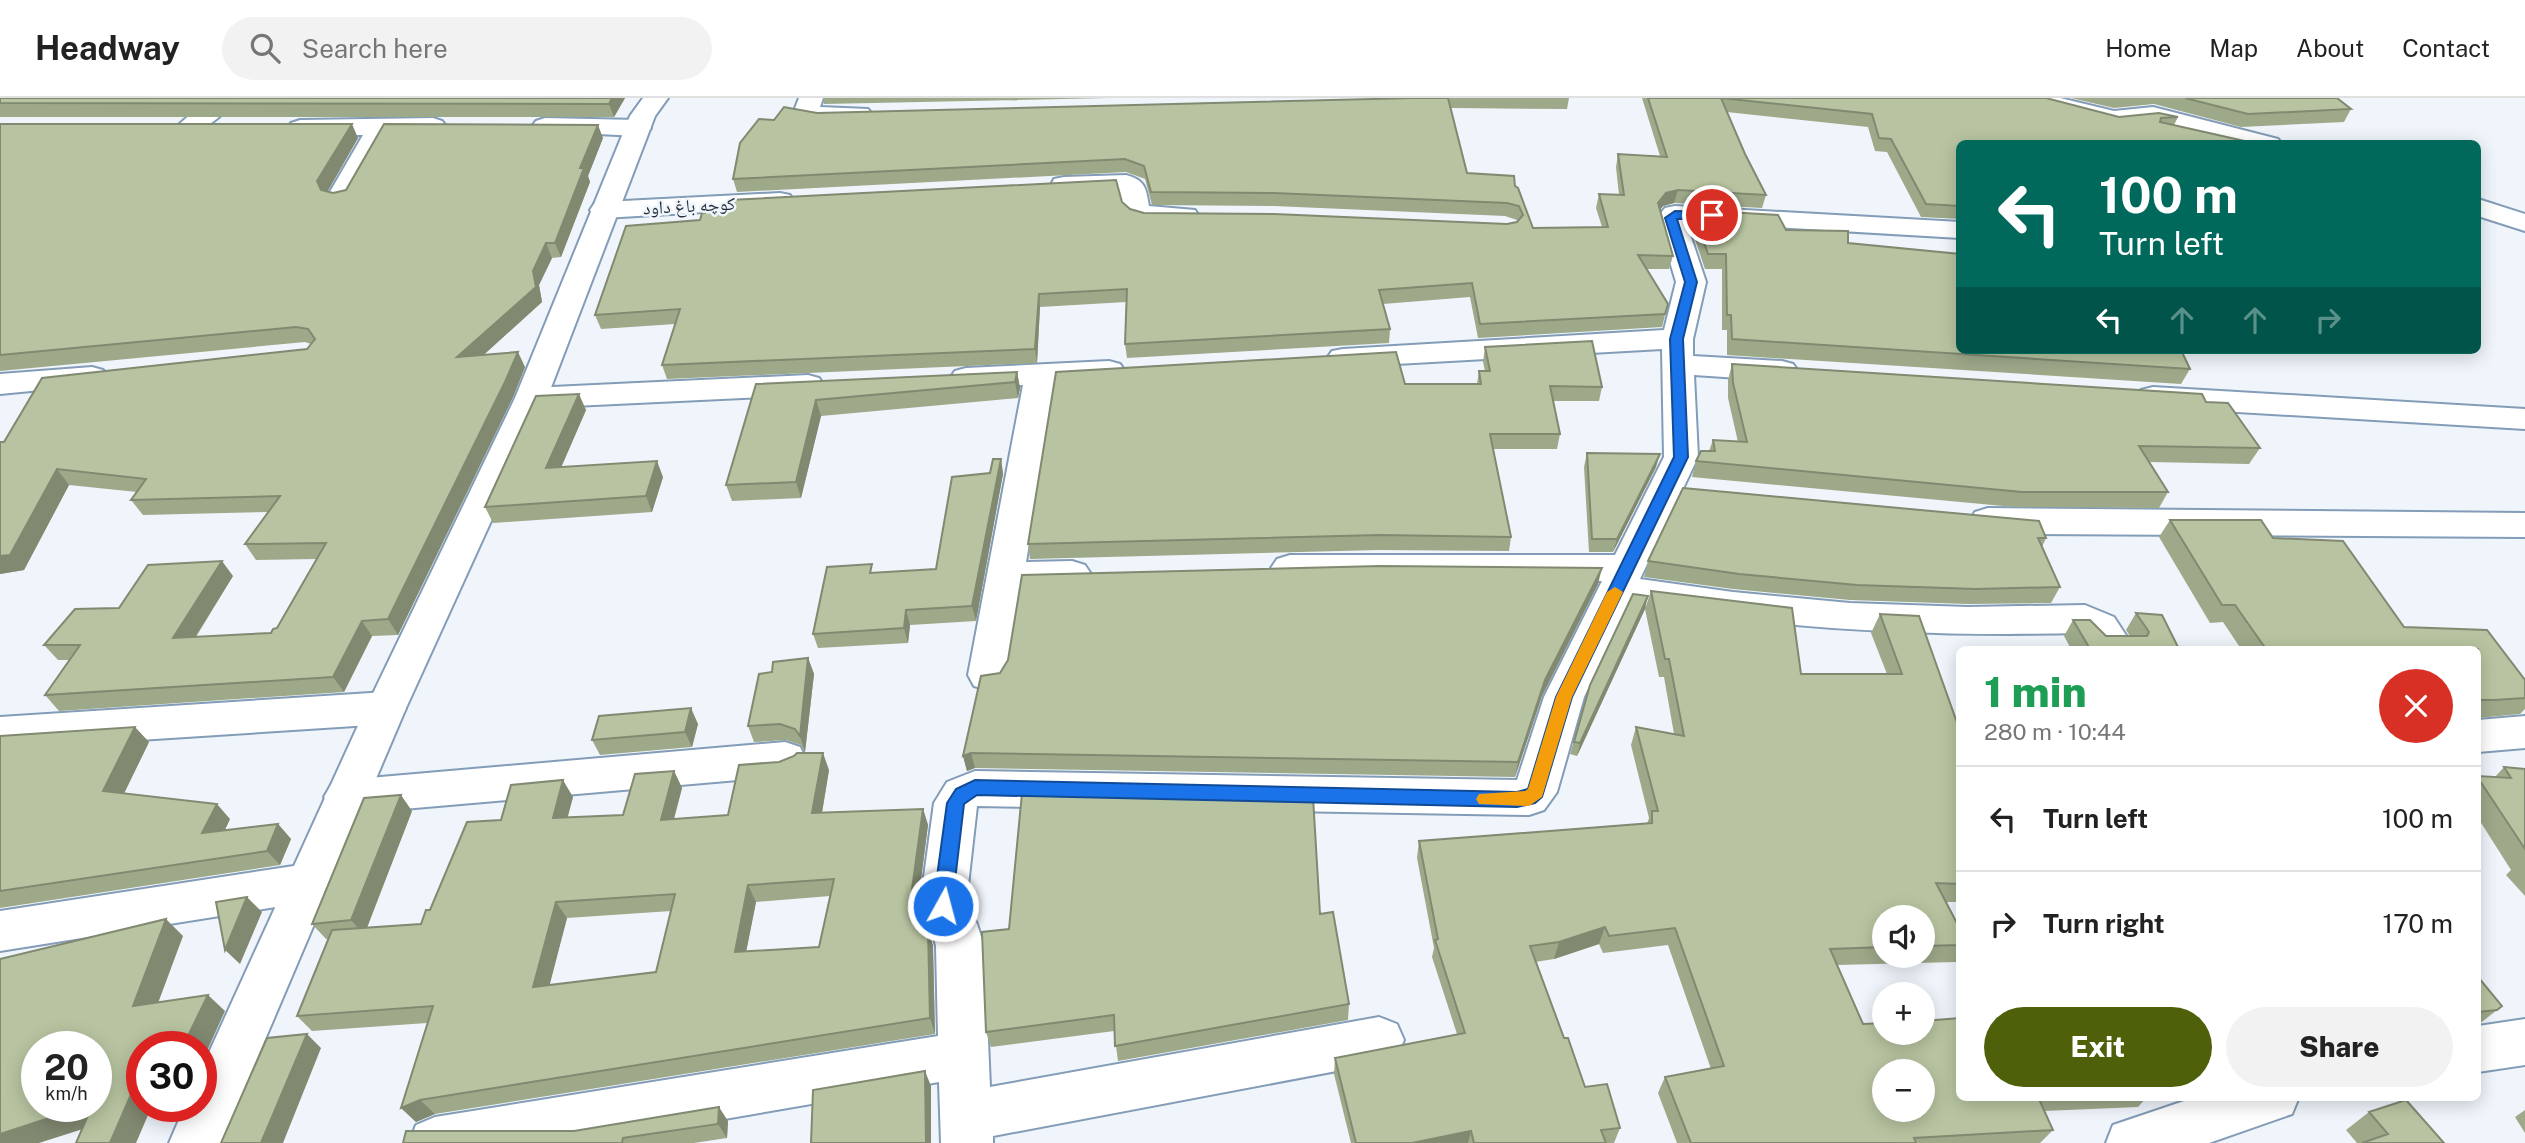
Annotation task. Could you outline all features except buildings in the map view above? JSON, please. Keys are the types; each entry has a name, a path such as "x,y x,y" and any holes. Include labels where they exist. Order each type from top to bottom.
{"street":[{"path":"189,127 224,98"},
{"path":"811,98 806,111 820,115 886,113"},
{"path":"2030,98 2114,119 2153,115 2253,140"},
{"path":"526,126 647,113"},
{"path":"195,1143 307,883 531,398 604,210 647,113"},
{"path":"2126,140 2153,115"},
{"path":"271,128 456,126"},
{"path":"161,127 230,128"},
{"path":"341,197 380,128"},
{"path":"1042,186 1126,183 1132,186 1137,214 1210,216"},
{"name":"کوچه باغ داود","path":"604,210 809,199"},
{"path":"2481,208 2525,224"},
{"path":"1379,1040 967,1129 960,946 954,924 943,906 956,803 962,794 975,788 1529,798 1535,792 1564,697 1681,457 1677,352 1691,282 1671,218 1675,214 1956,230"},
{"path":"2481,221 2525,224"},
{"path":"1318,359 1677,352 1816,374"},
{"path":"931,380 1138,369"},
{"path":"0,384 114,374"},
{"path":"988,675 1041,375"},
{"path":"531,398 835,384"},
{"path":"2121,395 2525,419"},
{"path":"1665,488 1706,492"},
{"path":"1961,517 2014,522 2525,525"},
{"path":"1255,569 1379,566 1622,578 1704,604 1896,619 2016,622 2085,619 2096,621 2114,646"},
{"path":"1006,575 1102,573"},
{"path":"0,733 386,708"},
{"path":"2481,736 2525,732"},
{"path":"346,797 785,759"},
{"path":"0,931 307,883"},
{"path":"2481,1049 2525,1042"},
{"path":"435,1143 963,1055"},
{"path":"2132,1143 2262,1101"}],"slow traffic":[{"path":"1485,799 1529,798 1535,792 1564,697 1615,592"}],"route":[{"path":"943,906 956,803 962,794 975,788 1529,798 1535,792 1564,697 1681,457 1677,339 1691,282 1671,218 1675,214 1712,215"}]}
